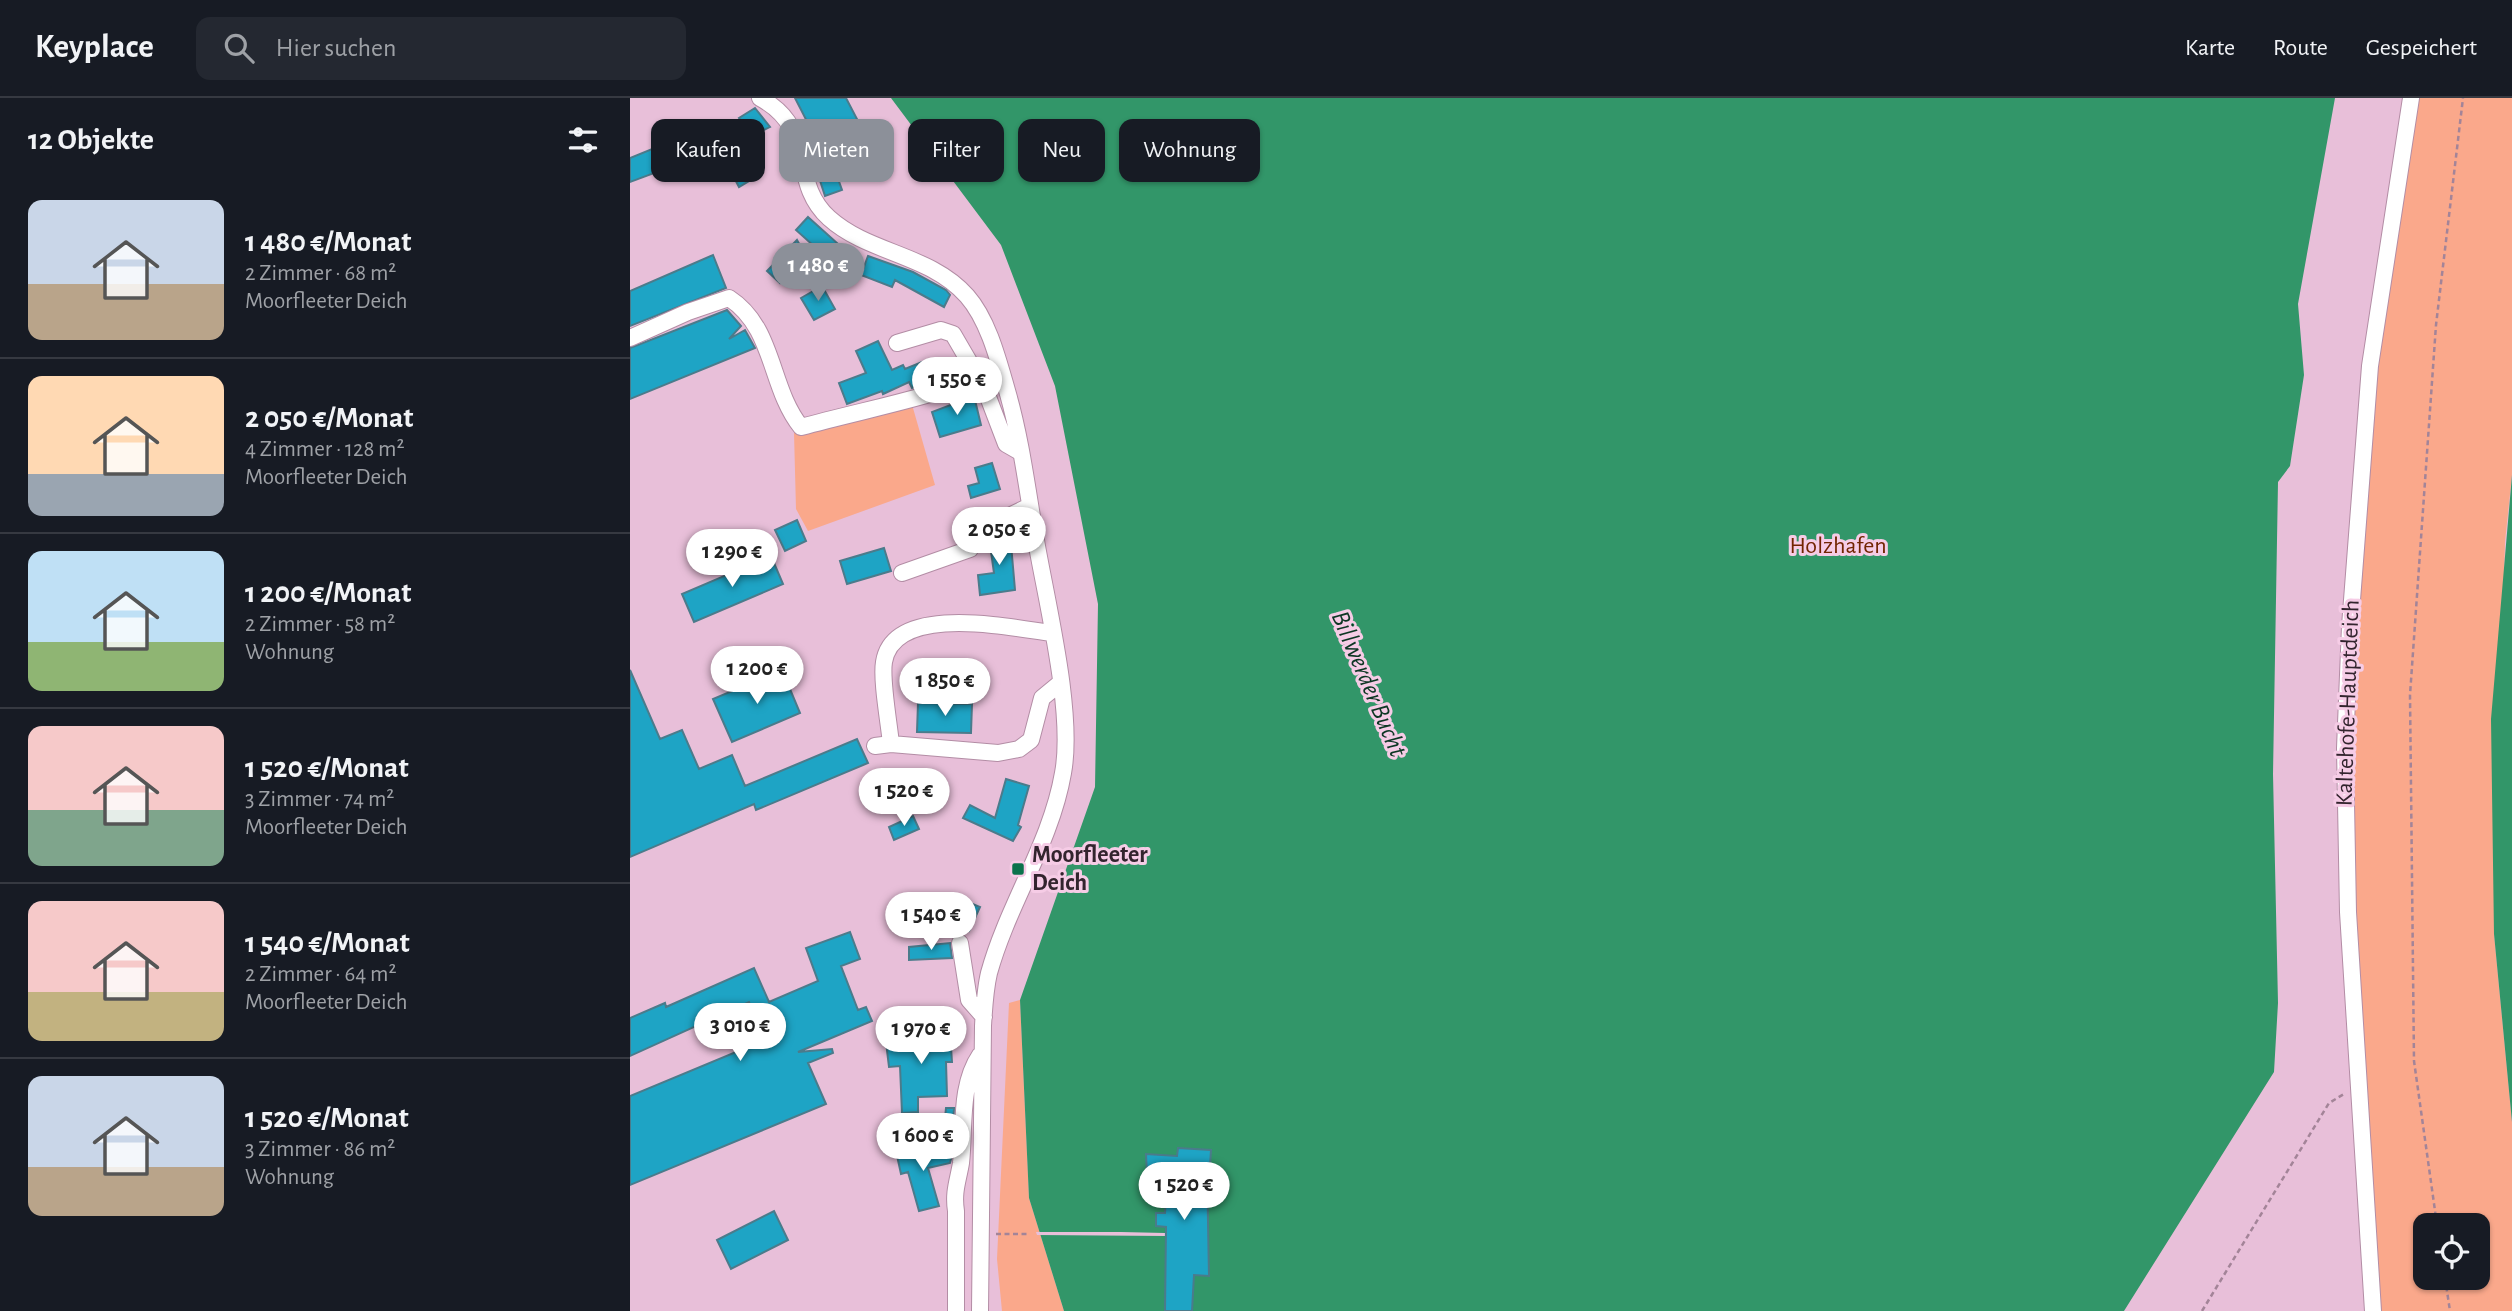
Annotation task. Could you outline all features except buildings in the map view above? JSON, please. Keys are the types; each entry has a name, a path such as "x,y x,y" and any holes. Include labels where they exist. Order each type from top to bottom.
{"street":[{"path":"761,98 786,115 794,130 810,191 830,219 849,232 936,271 970,299 1001,370 1030,506 1065,734 1060,788 1049,824 992,964 984,1017 980,1311"},
{"name":"Kaltehofe-Hauptdeich","path":"2372,1311 2344,810 2350,626 2370,366 2412,98"},
{"path":"630,338 688,312 729,298 745,308 764,337 790,413 801,427 907,398 938,394 979,379"},
{"path":"897,343 941,330 953,334 979,379 1006,444 1020,452"},
{"path":"902,572 961,555 970,549 974,533 1030,506"},
{"path":"1051,634 965,622 923,626 892,644 884,662 883,745 998,753 1019,749 1031,740 1042,698 1059,684"},
{"path":"960,943 969,1000 984,1017"},
{"path":"956,1311 956,1211 953,1195 961,1166 968,1088 975,1063 983,1051"}],"path":[{"path":"2435,1213 2414,1061 2410,695 2436,325 2463,98"},
{"path":"2202,1311 2329,1103 2342,1094 2358,1092"},
{"path":"981,1234 1028,1234"},
{"path":"2447,1290 2450,1311"}],"shaded area":[{"path":"2418,98 2512,98 2512,475 2505,542 2494,934 2512,1122 2512,1311 2380,1311 2353,879 2352,750 2360,572 2381,331"},
{"path":"911,401 935,485 808,531 796,509 794,433"},
{"path":"1020,1000 1029,1198 1064,1311 1002,1311 997,1259 1009,1003"}],"water":[{"name":"Holzhafen","path":"891,98 2335,98 2298,304 2304,375 2290,466 2278,482 2273,774 2278,1003 2274,1072 2124,1311 1064,1311 1029,1198 1020,1000 1095,787 1098,604 1055,386 1001,245 954,182 1004,182 1004,119 908,121"},
{"path":"2512,475 2512,1122 2494,934 2491,719"}],"pier":[{"path":"1036,1232 1165,1233 1165,1236 1037,1235"}],"place":[{"name":"Moorfleeter Deich","path":"1018,869"}],"water label":[{"name":"Billwerder Bucht","path":"1369,684"}]}
